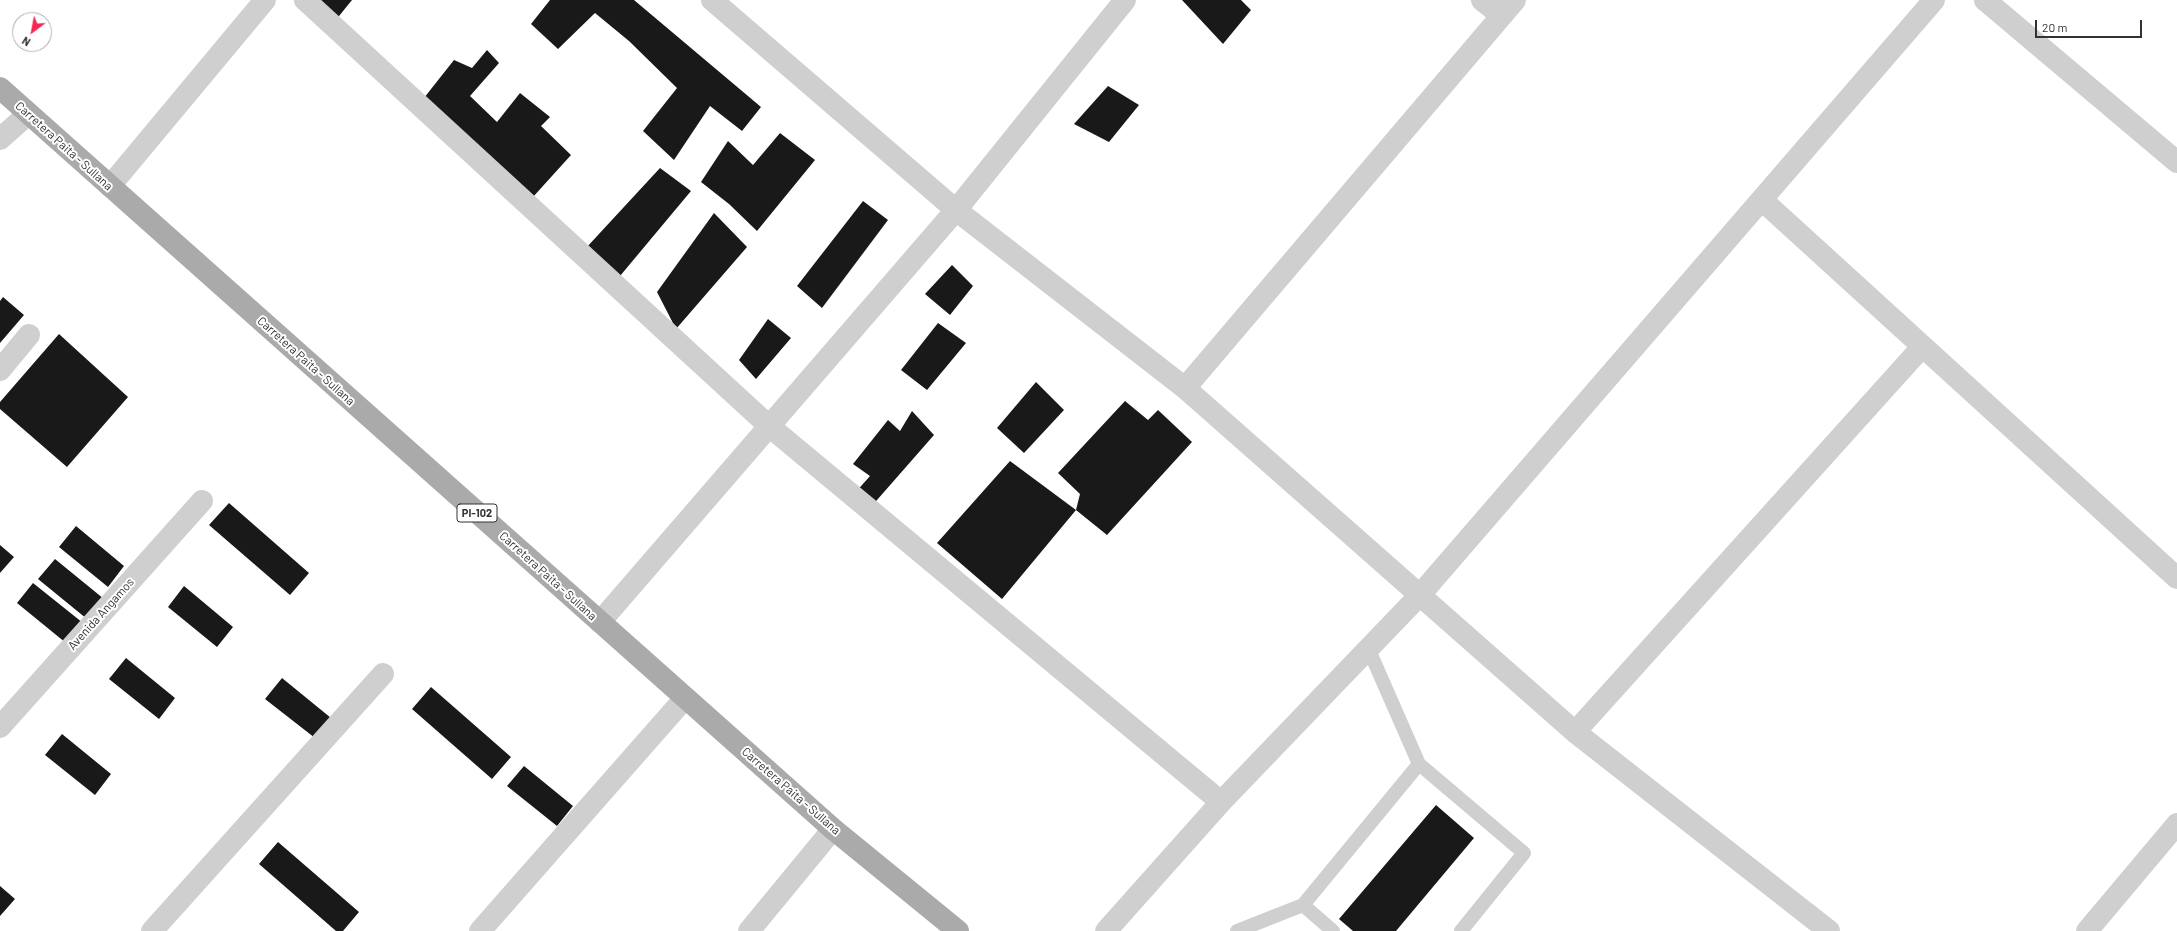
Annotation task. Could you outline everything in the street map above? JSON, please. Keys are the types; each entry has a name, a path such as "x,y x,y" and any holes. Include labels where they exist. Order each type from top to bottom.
{"main road":[{"name":"Carretera Paita - Sullana","path":"0,88 833,829 958,931"}],"street":[{"path":"110,186 265,0"},
{"path":"305,0 769,426 1221,802"},
{"path":"712,0 956,210 1185,388 1575,732 1829,931"},
{"path":"600,622 956,210 1125,0"},
{"path":"1185,388 1508,8 1482,0"},
{"path":"1106,931 1221,802 1369,650 1419,596 1934,0"},
{"path":"1985,0 2177,162"},
{"path":"0,139 28,114"},
{"path":"1762,200 2177,578"},
{"path":"0,370 29,335"},
{"path":"1575,732 1922,347"},
{"name":"Avenida Angamos","path":"0,727 202,501"},
{"path":"152,931 383,674"},
{"path":"480,931 685,698"},
{"path":"2087,931 2177,824"},
{"path":"749,931 833,829"}],"lane":[{"path":"1369,650 1419,764 1524,853 1461,931"},
{"path":"1237,931 1303,905 1419,764"},
{"path":"1303,905 1333,931"}],"building":[{"path":"317,0 352,0 335,21"},
{"path":"550,0 634,0 761,107 742,131 710,106 674,160 643,131 677,88 629,41 595,13 558,49 531,24"},
{"path":"1182,0 1241,0 1251,10 1223,44"},
{"path":"487,50 499,63 470,96 497,122 520,93 550,117 541,126 571,155 533,197 420,103 454,60 472,68"},
{"path":"1108,86 1139,105 1109,142 1074,124"},
{"path":"780,133 815,160 757,231 729,204 701,182 728,141 753,165"},
{"path":"660,168 691,191 620,276 586,248"},
{"path":"863,201 888,220 822,308 797,286"},
{"path":"714,213 747,247 676,329 657,292"},
{"path":"952,265 973,286 950,315 925,294"},
{"path":"3,297 24,315 0,343 0,301"},
{"path":"768,319 791,338 756,379 739,360"},
{"path":"938,323 966,343 927,390 901,370"},
{"path":"59,334 128,397 67,467 0,409 0,402"},
{"path":"1036,382 1064,410 1024,453 997,428"},
{"path":"1125,401 1148,420 1158,410 1192,442 1107,535 1076,510 1080,494 1058,473"},
{"path":"912,411 934,435 870,508 854,494 870,476 853,464 888,420 900,431"},
{"path":"1010,461 1076,510 1002,599 937,543"},
{"path":"229,503 309,573 290,595 209,525"},
{"path":"76,526 124,566 108,587 59,547"},
{"path":"0,545 14,557 0,573"},
{"path":"55,559 104,599 87,619 38,579"},
{"path":"33,583 83,623 66,643 17,603"},
{"path":"184,586 233,627 217,647 168,607"},
{"path":"126,658 175,698 159,719 109,679"},
{"path":"282,678 331,718 315,738 265,699"},
{"path":"431,687 511,757 492,779 412,709"},
{"path":"62,734 111,774 95,795 45,755"},
{"path":"524,766 573,806 557,826 507,786"},
{"path":"1436,805 1474,838 1396,931 1353,931 1339,919"},
{"path":"278,842 359,912 343,931 336,931 259,864"},
{"path":"0,886 15,899 0,916"}]}
